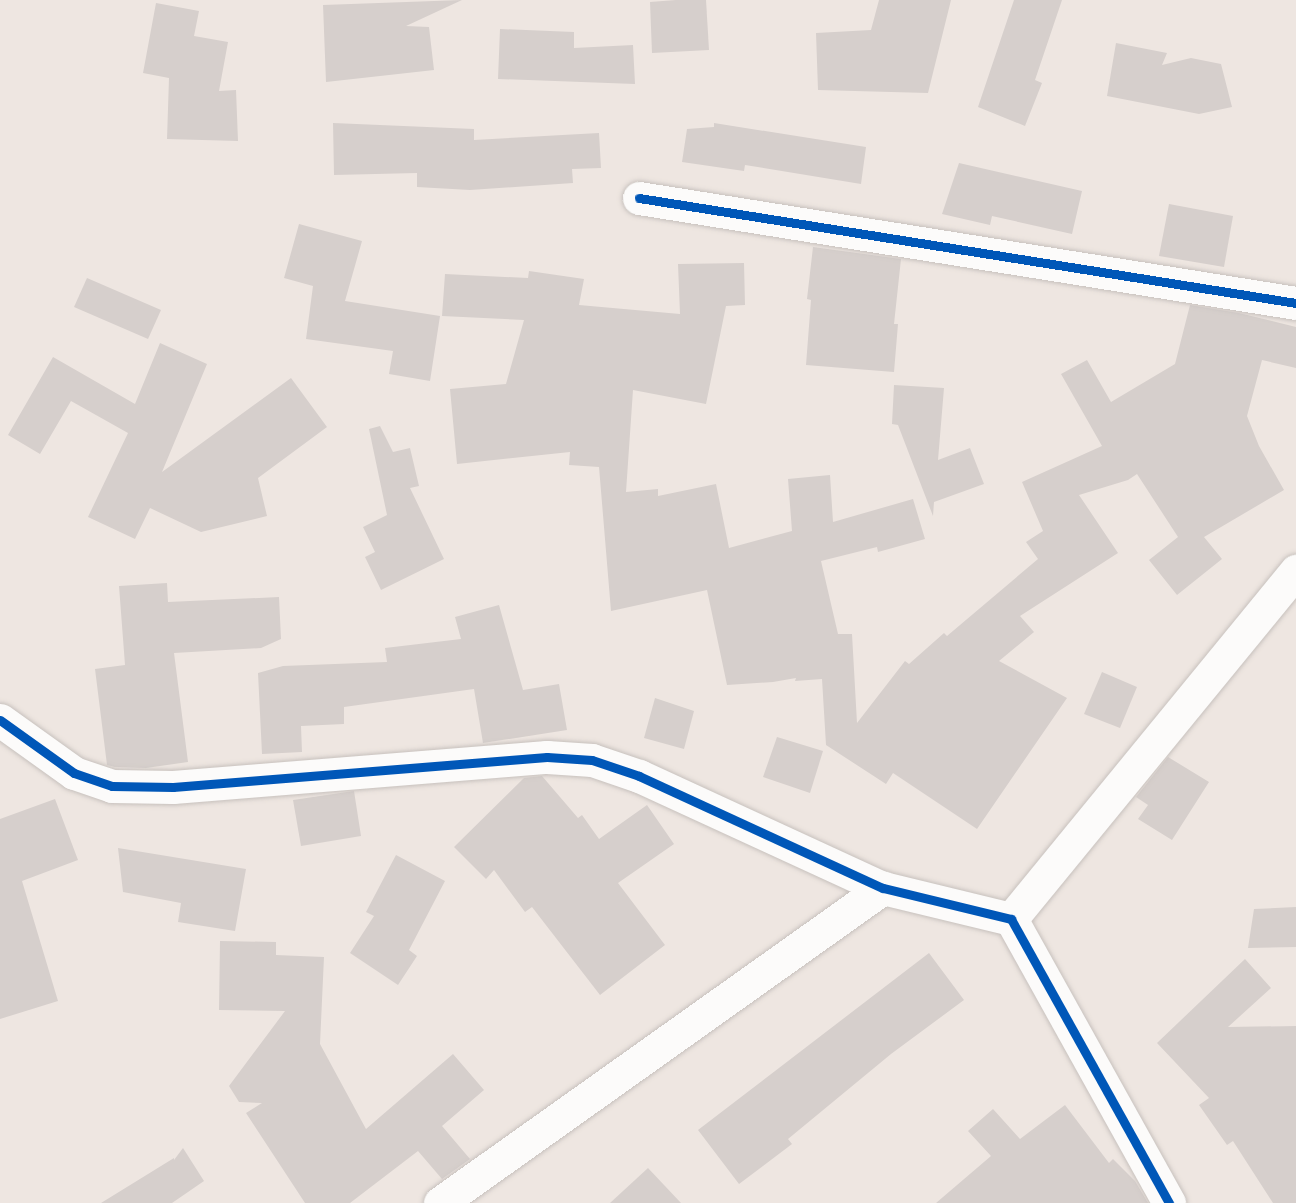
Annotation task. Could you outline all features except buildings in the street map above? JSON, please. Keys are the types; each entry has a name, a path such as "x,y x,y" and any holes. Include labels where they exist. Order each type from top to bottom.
{"street":[{"path":"639,198 1296,303"},
{"path":"1011,919 1296,571"},
{"path":"0,720 74,773 112,786 173,787 547,757 592,760 639,776 883,888 1011,919 1169,1203"},
{"path":"440,1203 883,888"}],"cycle path":[{"path":"639,198 1296,303"},
{"path":"0,720 74,773 112,786 173,787 547,757 592,760 639,776 883,888 1011,919 1169,1203"}]}
